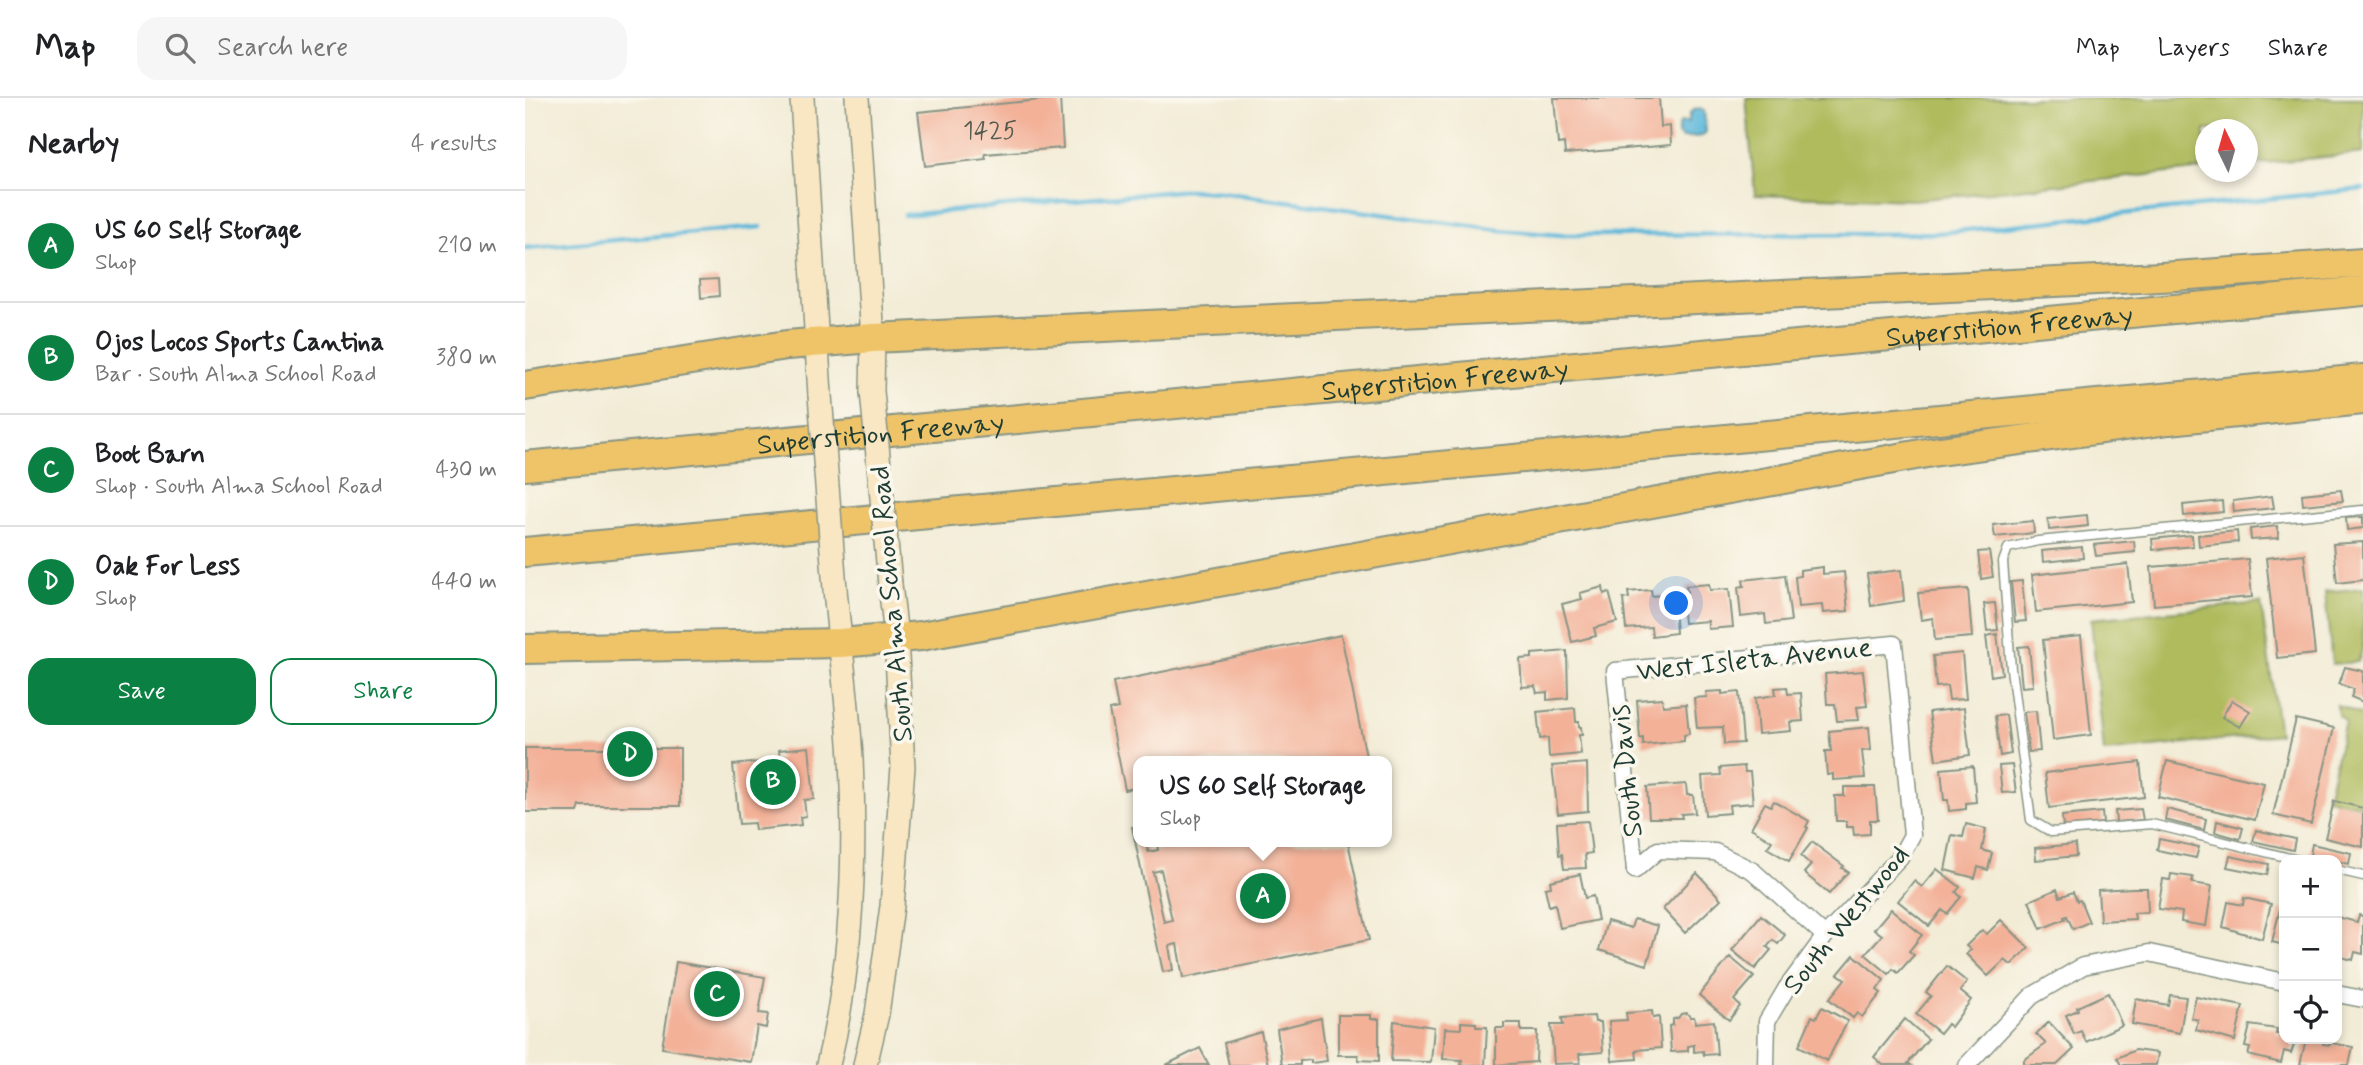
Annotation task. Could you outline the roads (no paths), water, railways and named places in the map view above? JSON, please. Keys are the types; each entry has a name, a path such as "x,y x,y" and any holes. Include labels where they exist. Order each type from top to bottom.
{"highway":[{"path":"525,386 787,345 873,338 2119,279 2363,263"},
{"name":"Superstition Freeway","path":"525,466 2363,291"},
{"path":"525,552 2363,379"},
{"path":"525,649 840,643 921,636 1932,452 2169,420 2363,400"}],"main road":[{"name":"South Alma School Road","path":"801,98 816,344 851,758 849,938 836,1030 828,1065"},
{"name":"South Alma School Road","path":"857,98 873,338 872,391 895,637 903,767 900,823 882,982 865,1065"}],"street":[{"name":"West Isleta Avenue","path":"1615,671 1894,644"},
{"name":"South Westwood","path":"1766,1065 1766,1021 1786,989 1825,936 1900,857 1912,835 1894,644"},
{"name":"South Davis","path":"1615,671 1635,870 1658,849 1715,852 1753,871 1825,936"},
{"path":"1967,1065 2032,996 2083,966 2149,953 2279,981"},
{"path":"2342,995 2363,999"}],"lane":[{"path":"2279,855 2152,824 2051,832 2031,820 2011,669 2003,562 2008,548 2038,541 2363,510"},
{"path":"2342,871 2363,876"}],"water":[{"path":"1700,109 1704,111 1706,132 1702,136 1682,138 1678,134 1681,122 1688,122 1690,113"}],"waterway":[{"path":"904,215 1188,190 1499,230 1560,235 1894,234 1938,233 2363,189"},
{"path":"525,248 761,227"}],"place":[{"name":"Oak For Less","path":"630,754"},
{"name":"Ojos Locos Sports Cantina","path":"773,782"},
{"name":"US 60 Self Storage","path":"1263,896"},
{"name":"Boot Barn","path":"717,994"}]}
